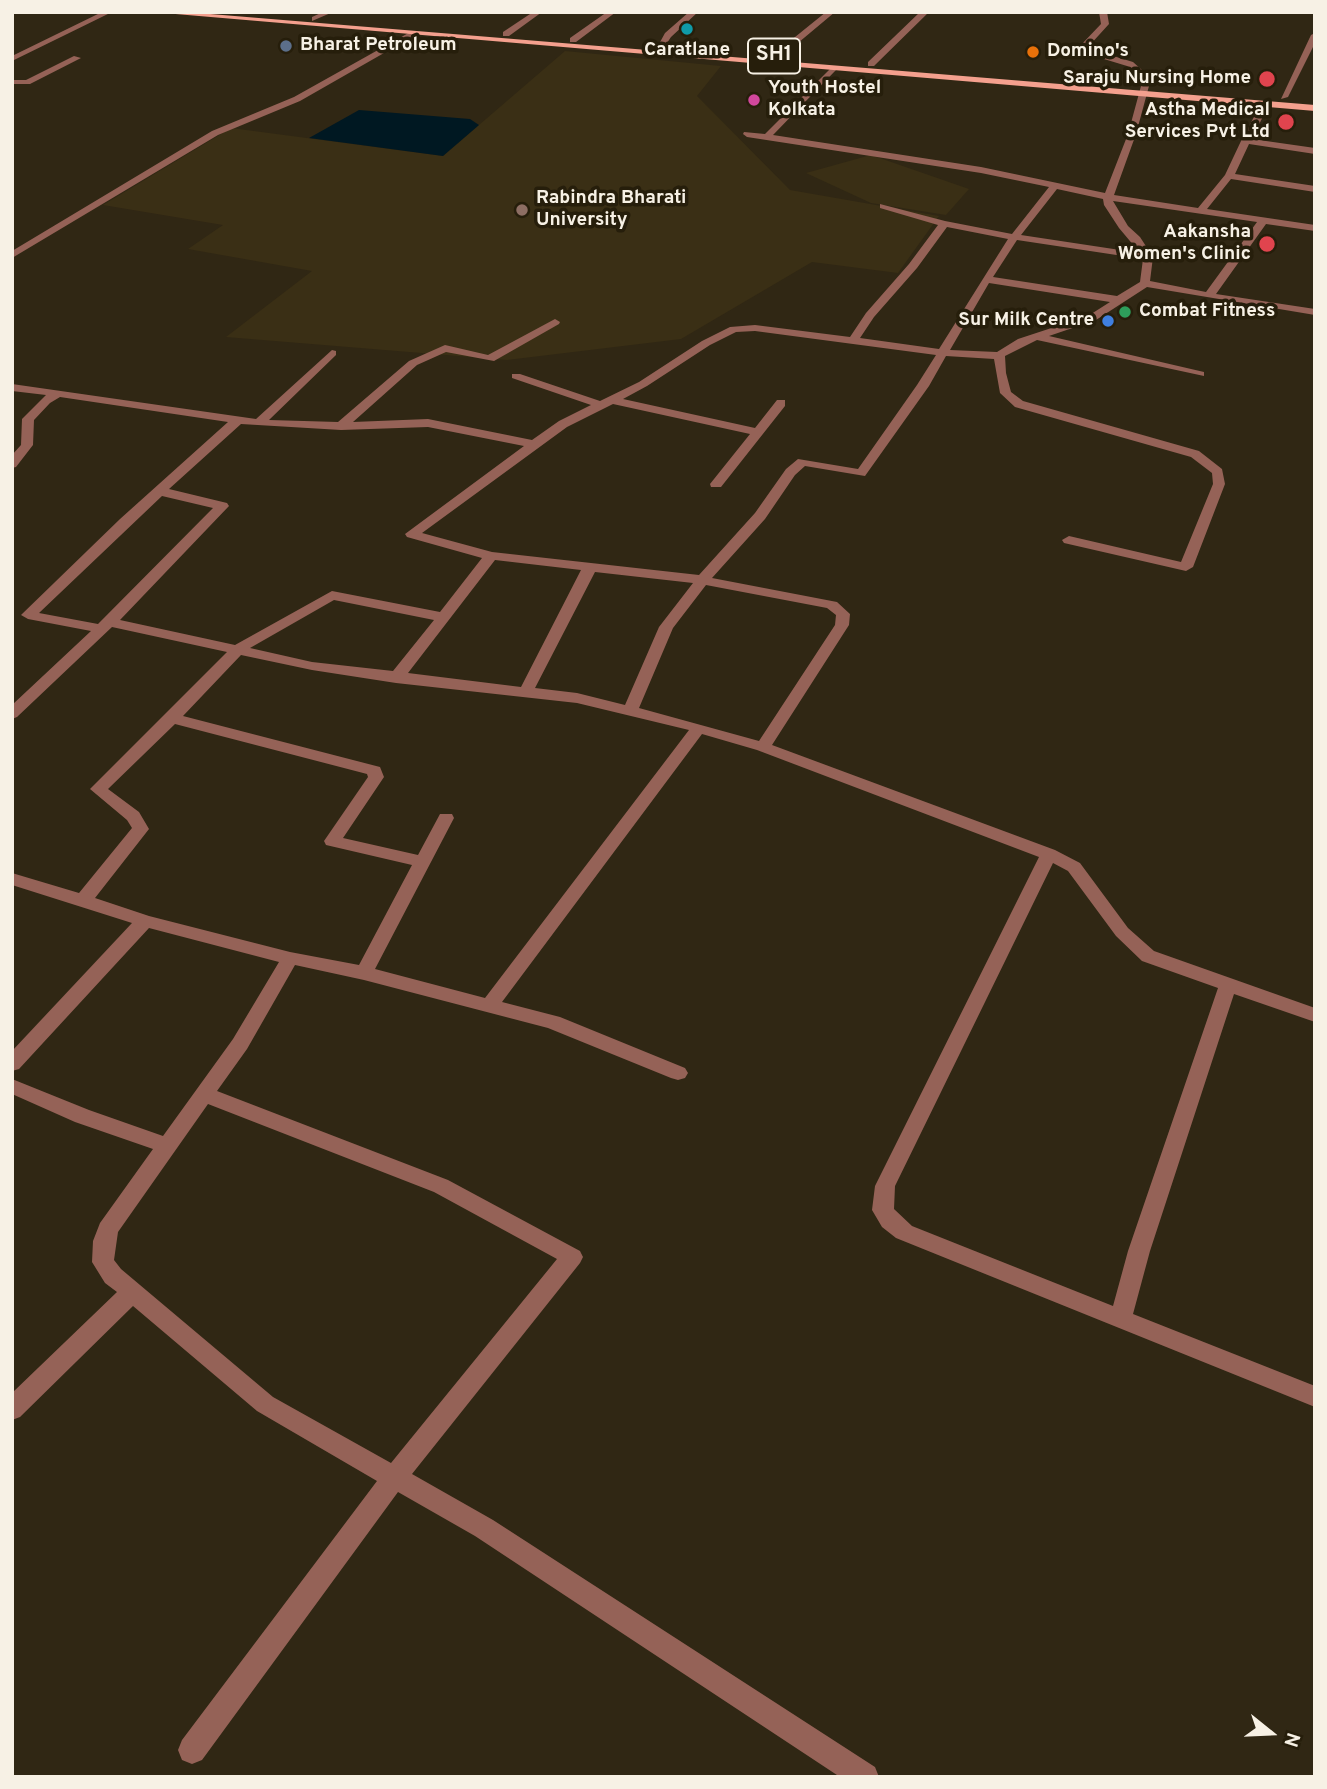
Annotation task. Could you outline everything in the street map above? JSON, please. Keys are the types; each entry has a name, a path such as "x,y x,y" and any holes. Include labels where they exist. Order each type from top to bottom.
{"main road":[{"name":"SH1","path":"156,12 415,33 777,56 1315,108"},
{"name":"SH1","path":"233,12 573,40 833,68 1315,99"}],"street":[{"path":"12,59 108,12"},
{"path":"315,19 329,12"},
{"path":"506,34 538,12"},
{"path":"573,40 612,12"},
{"path":"658,50 668,35 694,12"},
{"path":"777,56 831,12"},
{"path":"871,64 925,12"},
{"path":"1103,12 1105,24 1084,46 1097,54 1130,64 1138,70 1145,90 1108,197 1124,228 1136,239 1148,257 1146,283"},
{"path":"12,255 215,133 297,99 415,33"},
{"path":"1284,97 1315,35"},
{"path":"12,82 27,82 77,58"},
{"path":"768,136 833,68"},
{"path":"1201,210 1228,176 1265,104"},
{"path":"747,134 981,170 1108,197 1315,228"},
{"path":"1245,141 1315,151"},
{"path":"1228,176 1315,189"},
{"path":"631,710 666,628 702,580 760,516 790,472 802,462 860,473 923,386 940,353 1014,237 1054,187"},
{"path":"883,206 944,224 1148,257"},
{"path":"1209,296 1263,220"},
{"path":"853,341 870,315 913,266 944,224"},
{"path":"986,279 1120,300"},
{"path":"763,747 842,625 843,614 832,606 702,580 491,556 412,534 563,424 643,384 706,343 734,329 755,328 983,357 999,355 1022,341 1092,318 1146,283 1209,296 1315,312"},
{"path":"341,426 413,363 444,348 490,359 555,322"},
{"path":"1036,336 1200,374"},
{"path":"259,423 332,353"},
{"path":"999,355 1000,373 1006,393 1019,404 1195,454 1218,472 1219,484 1186,567 1069,540"},
{"path":"516,376 606,402 757,432"},
{"path":"12,387 259,423 341,426 428,423 534,444"},
{"path":"12,464 27,445 28,419 46,400 59,393"},
{"path":"716,484 781,403"},
{"path":"238,420 28,615 105,625 238,649 312,667 577,698 631,710 763,747 1049,854 1074,867 1122,932 1148,956 1315,1015"},
{"path":"12,714 105,625 222,506 159,491"},
{"path":"396,678 491,556"},
{"path":"525,692 590,567"},
{"path":"83,900 141,829 133,816 98,789 172,718 238,649 334,595 443,617"},
{"path":"172,718 374,771 377,775 332,841 423,862"},
{"path":"489,1006 699,728"},
{"path":"364,973 446,818"},
{"path":"1049,854 885,1186 883,1210 890,1221 904,1232 1315,1397"},
{"path":"12,879 145,921 290,958 364,973 553,1022 678,1073"},
{"path":"12,1064 145,921"},
{"path":"290,958 240,1044 108,1229 104,1241 103,1262 131,1293 265,1404 484,1528 865,1777"},
{"path":"1121,1317 1139,1251 1228,985"},
{"path":"12,1086 82,1116 167,1146"},
{"path":"192,1750 394,1478 572,1258 441,1186 204,1094"},
{"path":"12,1409 131,1293"}],"shaded area":[{"name":"Rabindra Bharati University","path":"565,51 721,66 697,96 790,190 939,216 898,273 812,262 681,339 507,360 226,337 312,271 188,249 223,225 103,205 231,128 443,156"},
{"path":"871,155 969,189 946,215 871,203 806,173"}],"water":[{"path":"359,110 470,119 479,125 443,156 309,138"}],"place":[{"name":"Caratlane","path":"687,29"},
{"name":"Bharat Petroleum","path":"286,46"},
{"name":"Domino's","path":"1033,52"},
{"name":"Saraju Nursing Home","path":"1267,79"},
{"name":"Youth Hostel Kolkata","path":"754,100"},
{"name":"Astha Medical Services Pvt Ltd","path":"1286,122"},
{"name":"Rabindra Bharati University","path":"522,210"},
{"name":"Aakansha Women's Clinic","path":"1267,244"},
{"name":"Combat Fitness","path":"1125,312"},
{"name":"Sur Milk Centre","path":"1108,321"}]}
